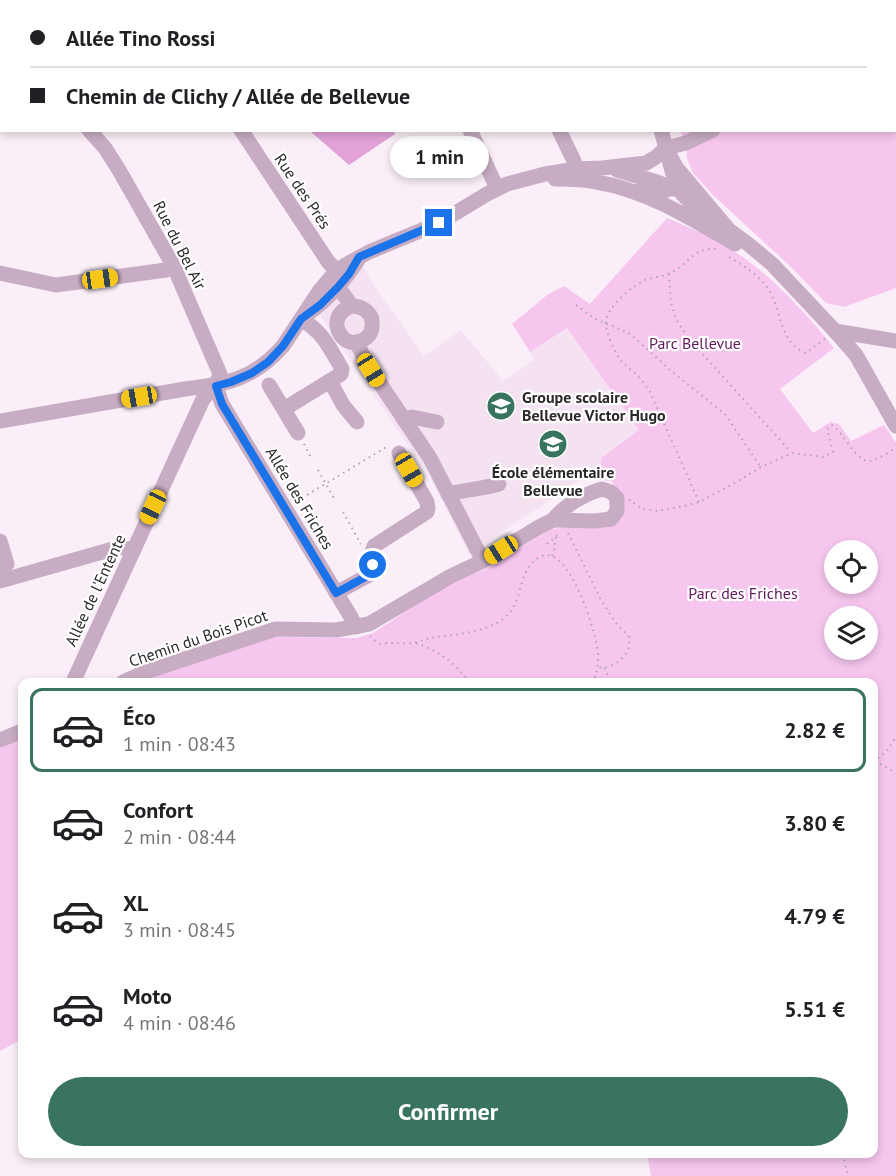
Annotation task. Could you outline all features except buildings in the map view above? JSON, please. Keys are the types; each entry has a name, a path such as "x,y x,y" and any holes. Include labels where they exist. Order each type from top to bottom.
{"street":[{"name":"Rue du Bel Air","path":"91,132 105,148 119,170 174,267 220,374 216,386"},
{"name":"Rue des Prés","path":"242,132 329,263 337,270"},
{"path":"471,132 497,188"},
{"path":"561,132 574,161 574,174"},
{"path":"662,132 680,187 712,231"},
{"path":"0,421 185,389 216,386 241,377 261,367 283,346 320,290 337,270 359,257 439,223 497,188 522,180 646,163 666,148 686,143 709,132"},
{"path":"602,168 624,171 680,187 772,264 856,355 896,426"},
{"path":"574,174 617,180 649,191 680,187"},
{"path":"574,174 633,192 680,212 741,247 791,283"},
{"path":"680,187 729,230"},
{"path":"301,319 320,305 338,287 359,257"},
{"path":"0,273 56,285 174,267"},
{"path":"338,287 352,306"},
{"path":"352,306 365,309 371,316 373,324 370,334 364,340 356,342 344,339 337,326 341,312 352,306"},
{"path":"284,409 330,381 340,374 342,369 320,333 301,319"},
{"path":"836,331 896,341"},
{"path":"356,342 371,370 430,458 483,561"},
{"path":"330,381 343,405 357,422"},
{"path":"268,385 298,433"},
{"name":"Allée de l'Entente","path":"75,678 203,399 216,386"},
{"name":"Allée des Friches","path":"216,386 222,404 356,627"},
{"path":"404,420 412,417 437,422"},
{"path":"336,593 371,574 374,569 371,560 374,546 424,515 428,509 427,502 395,449"},
{"path":"448,494 499,484"},
{"name":"Chemin du Bois Picot","path":"132,678 276,629 336,630 369,624 539,527 560,521"},
{"path":"0,541 7,564 0,567"},
{"path":"0,581 120,547 134,550"},
{"path":"0,740 18,733"}],"path":[{"path":"699,502 650,392 620,359 605,323 606,317 624,294 652,277 669,274 697,252 704,249 717,249 749,269 764,284 774,298 779,319 788,338 802,352 806,353 836,331"},
{"path":"669,274 671,303 676,319 689,339 792,453"},
{"path":"576,305 595,319 627,332 725,414 760,467"},
{"path":"642,509 658,511 699,502 760,467 792,453 823,457 833,452 827,429 832,425 836,427 849,447 864,461 869,462 896,448"},
{"path":"302,498 325,483 395,449"},
{"path":"318,470 335,500"},
{"path":"343,512 363,549 371,555"},
{"path":"560,521 600,598 615,622 628,637 627,653 617,662 604,668 598,667"},
{"path":"547,544 556,536 552,556"},
{"path":"370,636 382,644 416,643 429,638 475,631 501,620 512,610 522,579 528,569 542,556 552,556 560,561 568,571 581,597 597,646 598,667 595,678"},
{"path":"416,643 431,648 448,658 466,678"},
{"path":"604,668 609,678"},
{"path":"878,759 887,751 896,737"},
{"path":"878,764 896,773"},
{"path":"844,1158 848,1176"}],"shaded area":[{"path":"311,132 394,132 395,134 349,165"},
{"name":"Groupe scolaire Bellevue Victor Hugo","path":"363,266 424,356 461,330 503,381 534,360 530,352 567,328 639,430 601,458 600,467 469,554 426,469 320,315"}],"green space":[{"path":"680,132 896,132 896,288 844,307 826,303 693,173 687,159 686,143"},
{"path":"667,218 714,239 748,261 794,302 834,348 780,389 813,433 832,421 839,424 851,441 884,425 896,443 896,1176 651,1176 648,1158 878,1158 878,678 147,678 269,637 357,638 373,633 453,581 484,570 551,529 596,527 623,496 611,481 600,480 601,458 639,430 567,328 530,352 512,324 547,295 564,286 590,304"},
{"path":"18,741 18,1041 0,1051 0,748"}],"place":[{"name":"Groupe scolaire Bellevue Victor Hugo","path":"501,406"},
{"name":"École élémentaire Bellevue","path":"553,444"}],"route":[{"path":"373,565 374,569 371,574 336,593 222,404 216,386 252,373 268,362 283,346 301,319 320,305 338,287 359,257 439,223"}],"park label":[{"name":"Parc Bellevue","path":"695,343"},
{"name":"Parc des Friches","path":"743,593"}]}
